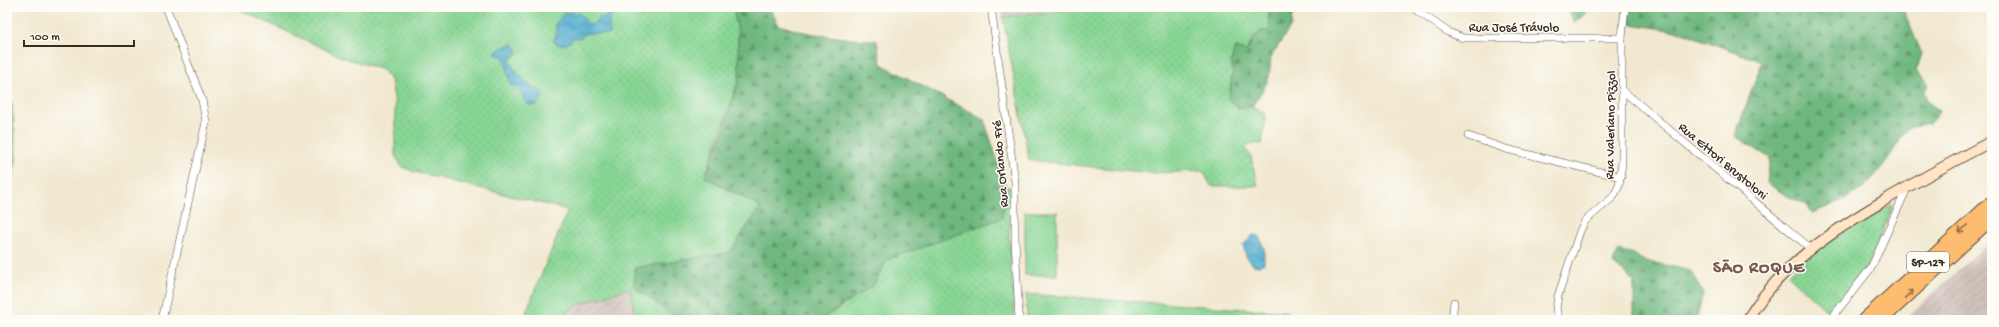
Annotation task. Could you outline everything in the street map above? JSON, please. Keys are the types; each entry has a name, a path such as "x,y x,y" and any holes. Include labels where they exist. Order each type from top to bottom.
{"highway":[{"name":"SP-127","path":"1865,320 1992,203"},
{"name":"SP-127","path":"1880,320 1992,217"}],"street":[{"path":"162,320 206,122 202,100 166,7"},
{"name":"Rua Orlando Fré","path":"991,7 1015,182 1015,240 1019,320"},
{"name":"Rua Valeriano Pizzol","path":"1559,320 1556,309 1558,296 1580,231 1585,221 1613,197 1619,186 1621,177 1622,38 1625,7"},
{"name":"Rua José Trávolo","path":"1413,8 1448,32 1464,38 1622,38"},
{"name":"Rua Ettori Brustoloni","path":"1622,90 1810,248"},
{"path":"1468,136 1506,150 1621,177"},
{"path":"1747,320 1774,282 1810,248 1858,216 1908,186 1992,141"},
{"path":"1830,320 1871,268 1908,186"},
{"path":"1452,320 1454,302"}],"shaded area":[{"path":"1001,7 1120,7 1120,9 1084,8 1042,11 1003,17"},
{"path":"1992,240 1992,320 1903,320"},
{"path":"630,288 636,320 555,320 577,305"}],"green space":[{"path":"234,7 733,7 738,32 739,79 705,177 761,206 730,252 635,268 634,287 680,320 636,320 630,288 577,305 555,320 533,320 526,312 568,210 415,172 402,167 395,155 395,104 391,81 383,70 342,57"},
{"path":"733,7 769,7 779,25 791,29 840,38 877,41 881,64 984,119 1006,187 1002,218 887,260 874,285 820,320 680,320 634,287 635,268 730,252 761,207 705,177 723,131 739,79 738,32"},
{"path":"1120,7 1268,7 1270,30 1254,36 1246,51 1236,48 1231,62 1233,69 1229,99 1238,108 1253,107 1266,115 1262,144 1250,143 1245,148 1251,157 1258,186 1211,186 1203,171 1151,173 1029,160 1003,17 1090,9 1120,9"},
{"path":"1268,7 1293,7 1291,26 1271,57 1269,77 1263,90 1252,106 1238,108 1229,99 1233,69 1231,62 1235,48 1246,51 1259,32 1270,30"},
{"path":"1563,7 1585,7 1585,15 1574,22 1569,11"},
{"path":"1629,7 1902,7 1922,54 1916,71 1928,84 1924,93 1929,103 1940,111 1929,124 1907,128 1884,165 1862,189 1841,201 1812,213 1806,204 1787,196 1767,183 1770,158 1735,136 1762,62 1682,32 1631,24 1628,16"},
{"path":"7,88 12,104 16,161 7,202"},
{"path":"1006,187 1011,187 1011,219 1009,234 1015,320 820,320 874,285 886,260 1001,218"},
{"path":"1891,205 1893,206 1868,265 1831,315 1788,275 1813,251"},
{"path":"1025,212 1057,212 1057,275 1025,275"},
{"path":"1619,250 1634,254 1642,260 1691,271 1703,294 1696,320 1634,320 1634,281 1613,263"},
{"path":"1026,294 1289,312 1289,320 1027,320"}],"water":[{"path":"616,7 623,7 613,14 609,21 610,34 586,33 580,38 574,38 566,44 555,43 554,40 557,31 555,24 563,14 571,12 579,13 588,24 592,25 599,18 606,17"},
{"path":"512,43 518,51 515,56 510,59 514,69 527,83 542,91 543,97 537,105 528,105 519,90 510,84 505,59 496,54 496,51"},
{"path":"1253,235 1259,236 1264,248 1264,263 1259,266 1253,265 1246,256 1243,245"}],"district":[{"name":"SÃO ROQUE","path":"1759,266"}]}
